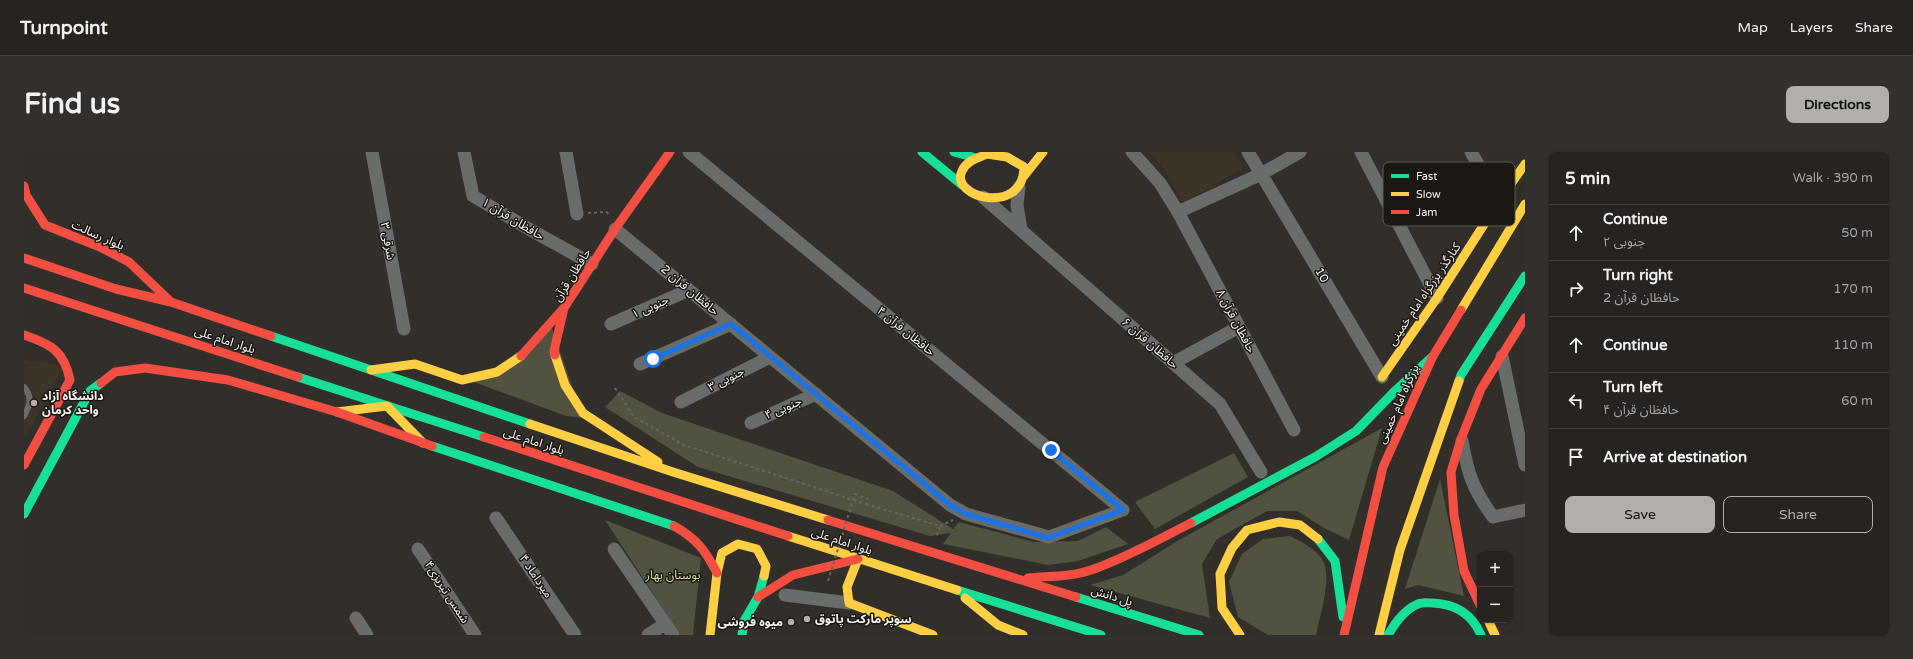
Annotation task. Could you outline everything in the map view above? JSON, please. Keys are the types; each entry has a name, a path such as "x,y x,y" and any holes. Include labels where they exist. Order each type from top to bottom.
{"main road":[{"name":"حافظان قرآن","path":"670,152 617,225 564,308 554,352 565,385 583,413 673,472"},
{"path":"922,152 971,193 982,198 994,199 1007,196 1022,182 1042,152"},
{"path":"954,152 976,158"},
{"path":"962,185 960,175 964,165 987,154 1005,153 1018,161 1024,167 1022,182"},
{"name":"کنارگذر بزرگراه امام خمینی","path":"1515,178 1525,164"},
{"name":"بلوار رسالت","path":"24,186 26,195 45,225 100,247 129,262 171,302"},
{"name":"بزرگراه امام خمینی","path":"1515,221 1525,204"},
{"name":"کنارگذر بزرگراه امام خمینی","path":"1382,377 1437,298 1483,226"},
{"name":"بزرگراه امام خمینی","path":"1344,631 1383,468 1433,356 1512,226"},
{"name":"بلوار امام علی","path":"24,258 116,289 171,302 673,472 1018,579"},
{"path":"1379,635 1400,550 1461,374 1525,276"},
{"name":"بلوار امام علی","path":"24,288 1036,616"},
{"path":"107,315 98,306 99,298 104,290 116,289"},
{"path":"370,370 415,364 462,380 497,372 522,354 564,308"},
{"path":"1477,599 1464,571 1454,515 1451,472 1461,439 1481,389 1525,318"},
{"path":"24,335 42,340 63,356 68,367 70,380 24,465"},
{"path":"1018,579 1068,575 1091,570 1154,542 1315,457 1356,431 1396,390 1433,356"},
{"path":"24,514 90,391 115,372 146,368 228,380 336,412 423,443 668,523 693,536 706,550 717,573"},
{"path":"336,412 388,406 423,443"},
{"path":"1240,635 1222,608 1220,574 1232,548 1247,530 1279,522 1300,525 1321,541 1335,560 1344,631"},
{"path":"710,635 717,573 722,553 738,544 757,549 766,566 758,597 744,621 742,635"},
{"path":"758,597 793,575 858,559"},
{"path":"858,559 847,587 849,603 933,635"},
{"name":"پل دانش","path":"1018,579 1199,635"},
{"path":"954,590 998,625 1023,635"},
{"path":"1388,635 1397,620 1418,603 1444,602 1466,611 1478,625 1481,635"},
{"path":"1036,616 1074,635"},
{"path":"1036,616 1101,635"},
{"path":"1489,623 1495,635"}],"street":[{"name":"۳ شرقی","path":"372,152 404,329"},
{"name":"حافظان قرآن ۱","path":"464,152 473,196 592,264"},
{"path":"566,152 577,214"},
{"name":"حافظان قرآن ۴","path":"689,152 1123,510"},
{"name":"حافظان قرآن ۸","path":"1132,152 1160,183 1178,212 1294,430"},
{"name":"10","path":"1248,152 1382,377"},
{"path":"1178,212 1261,174 1300,152"},
{"path":"1361,152 1383,194"},
{"path":"1471,152 1477,162"},
{"path":"1021,230 1017,205 1022,182"},
{"name":"حافظان قرآن ۶","path":"982,198 1021,230 1220,404 1260,472"},
{"name":"حافظان قرآن 2","path":"617,225 689,290 950,505 966,514 1048,538 1123,510"},
{"path":"1400,226 1437,298"},
{"name":"جنوبی ۱","path":"610,324 689,290"},
{"path":"640,364 731,324"},
{"path":"1173,363 1239,327"},
{"path":"1502,356 1525,465"},
{"name":"جنوبی ۳","path":"682,402 770,357"},
{"name":"جنوبی ۴","path":"751,423 816,394"},
{"path":"1461,439 1468,472 1478,496 1493,517 1525,510"},
{"name":"میرداماد ۴","path":"496,518 575,635"},
{"name":"شمس تیریزی۴","path":"418,549 475,635"},
{"path":"614,549 673,635"},
{"path":"785,595 849,603"},
{"path":"356,618 367,635"},
{"path":"648,635 665,624"}],"lane":[{"path":"24,387 30,397 30,404 24,416"}],"path":[{"path":"577,214 606,212 617,225"},
{"path":"615,388 634,417 684,445 866,504 940,526 932,553"},
{"path":"828,581 855,494 868,499 866,504"}],"shaded area":[{"path":"1149,152 1234,152 1243,168 1184,202 1157,160"},
{"name":"دانشگاه آزاد واحد کرمان","path":"24,360 64,366 24,440"}],"green space":[{"path":"552,328 583,418 566,416 474,382"},
{"path":"620,391 662,413 893,491 953,529 959,522 1034,542 1078,541 1106,527 1128,544 1078,561 1048,565 943,544 951,533 930,536 698,467 605,407"},
{"path":"1382,428 1349,540 1324,528 1297,511 1267,511 1217,539 1202,564 1210,618 1090,585 1123,575 1179,540"},
{"path":"1234,453 1248,477 1155,529 1135,502"},
{"path":"1440,479 1464,596 1418,585 1405,589"},
{"name":"بوستان بهار","path":"605,520 701,558 693,635 680,635"},
{"path":"1290,536 1312,548 1322,559 1325,566 1325,596 1316,635 1268,635 1238,617 1229,582 1242,554 1263,539"}],"traffic: fast":[{"path":"922,152 962,185"},
{"path":"954,152 976,158"},
{"path":"1459,381 1461,375 1525,276"},
{"path":"271,336 530,424"},
{"path":"1191,523 1315,457 1356,431 1396,390 1433,356"},
{"path":"298,377 484,437"},
{"path":"24,514 90,391 101,383"},
{"path":"432,446 674,526"},
{"path":"1318,539 1335,561 1343,617"},
{"path":"742,635 744,621 758,597 764,576"},
{"path":"957,590 1101,635"},
{"path":"1076,597 1199,635"},
{"path":"1388,635 1397,621 1409,609 1420,603 1449,605 1456,608 1473,621 1481,635"}],"traffic: slow":[{"path":"1024,176 1043,152"},
{"path":"987,154 1007,157 1024,167 1021,183 1012,192 1001,197 988,198 976,194 966,188 961,180 962,171 966,165 973,160 987,154"},
{"path":"1515,178 1525,164"},
{"path":"1515,221 1525,204"},
{"path":"1382,377 1437,298 1483,226"},
{"path":"1461,310 1512,226"},
{"path":"555,355 565,385 583,413 658,462"},
{"path":"371,370 415,364 462,380 497,372 521,356"},
{"path":"1379,635 1400,550 1459,381"},
{"path":"337,412 387,406 423,443"},
{"path":"530,424 673,472 828,520"},
{"path":"1240,635 1222,608 1220,574 1232,548 1247,530 1279,522 1300,525 1318,539"},
{"path":"788,536 957,590"},
{"path":"710,635 717,573 722,553 738,544 757,549 766,566 764,576"},
{"path":"858,559 847,587 849,603 933,635"},
{"path":"965,598 998,625 1023,635"},
{"path":"1489,623 1495,635"}],"traffic: jam":[{"path":"555,355 554,351 564,308 615,229 670,152"},
{"path":"24,186 26,195 45,225 100,247 129,262 171,302"},
{"path":"24,258 116,289 171,302 271,336"},
{"path":"24,288 298,377"},
{"path":"521,356 563,309"},
{"path":"1344,635 1383,467 1433,356 1461,310"},
{"path":"1477,599 1464,571 1454,515 1451,472 1461,439 1481,389 1525,318"},
{"path":"24,335 42,342 55,350 64,362 70,380 24,465"},
{"path":"101,383 115,372 145,368 228,380 337,412 432,446"},
{"path":"484,437 788,536"},
{"path":"828,520 1076,597"},
{"path":"1028,578 1068,575 1091,570 1130,554 1191,523"},
{"path":"674,526 689,536 700,546 717,573"},
{"path":"758,597 793,575 858,559"}],"place":[{"name":"دانشگاه آزاد واحد کرمان","path":"34,403"},
{"name":"سوپر مارکت پاتوق","path":"807,619"},
{"name":"میوه فروشی","path":"791,622"}],"route":[{"path":"653,359 731,324 950,505 966,514 1048,538 1123,510 1051,450"}]}
